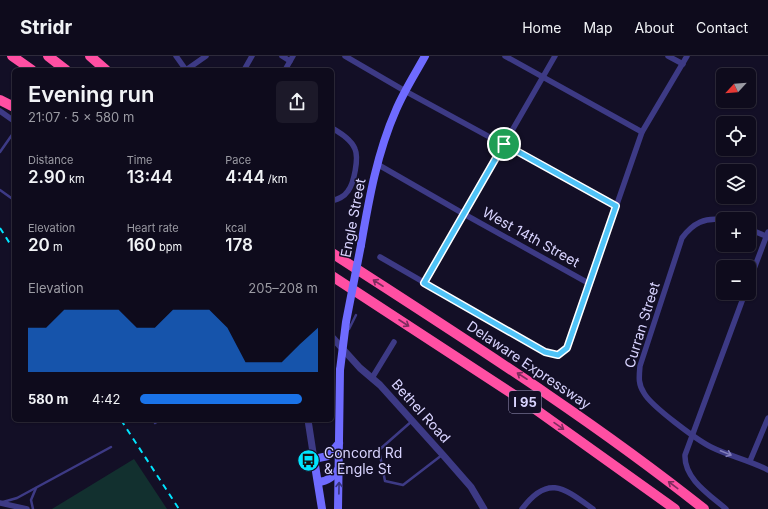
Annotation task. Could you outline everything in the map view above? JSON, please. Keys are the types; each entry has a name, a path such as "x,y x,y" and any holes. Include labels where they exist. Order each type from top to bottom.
{"highway":[{"path":"12,56 29,68"},
{"path":"17,56 30,68"},
{"path":"48,56 63,68"},
{"path":"90,56 104,68"},
{"path":"0,100 12,106"},
{"name":"Delaware Expressway","path":"334,254 560,402 648,465 704,509"},
{"name":"I 95","path":"334,277 528,404 675,509"},
{"path":"334,281 371,302"}],"main road":[{"name":"Engle Street","path":"338,509 340,370 346,322 377,164 405,91 425,56"},
{"path":"322,509 314,459 328,456 339,443"},
{"path":"318,482 326,481 332,477 339,468"}],"street":[{"path":"176,56 185,68"},
{"path":"189,68 206,56"},
{"path":"245,68 252,56"},
{"path":"282,56 291,58 286,68"},
{"path":"345,56 405,91 616,206"},
{"path":"504,56 642,132"},
{"path":"424,283 555,56"},
{"path":"668,56 683,64"},
{"path":"380,258 545,352 554,355 561,354 567,348 642,132 688,56"},
{"path":"0,111 12,120"},
{"path":"334,129 353,144 356,149 357,158 348,192 334,200"},
{"name":"West 14th Street","path":"377,164 590,284"},
{"name":"Curran Street","path":"716,219 712,218 700,221 690,228 682,238 640,366 638,381 644,394 656,406 692,434 710,446 750,461 768,470"},
{"path":"756,231 767,234 756,263"},
{"path":"726,509 704,490 688,470 685,462 685,455 742,300"},
{"name":"Bethel Road","path":"334,339 360,368 372,378 413,421 471,487 484,509"},
{"path":"372,378 394,342"},
{"path":"750,461 768,418"},
{"path":"308,422 314,459"},
{"path":"522,509 529,499 538,492 559,488 569,491 593,509"},
{"path":"0,503 28,509"}],"lane":[{"path":"0,152 12,135"},
{"path":"0,190 12,199"},
{"path":"340,346 356,315"},
{"path":"413,421 379,450 385,481 403,486 443,455"},
{"path":"0,503 17,498 111,446"},
{"path":"33,509 31,500 36,487"}],"green space":[{"path":"134,459 167,509 52,509"}],"railway":[{"path":"0,228 12,247"},
{"path":"122,422 179,509"}],"place":[{"name":"Concord Rd & Engle St","path":"308,461"}],"route":[{"path":"504,144 616,206 567,348 558,355 545,352 424,283 504,144"}]}
